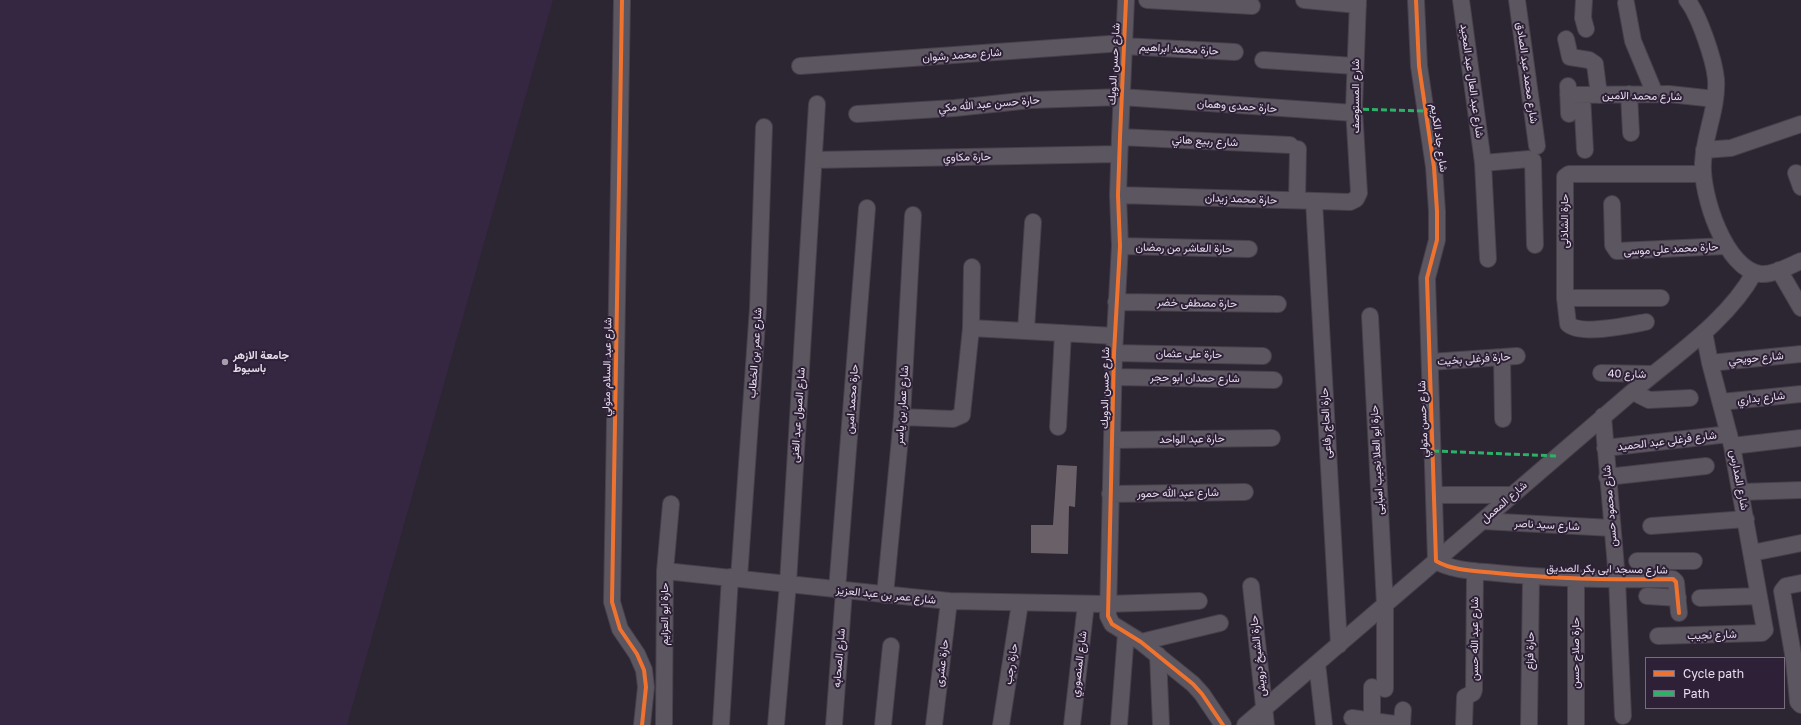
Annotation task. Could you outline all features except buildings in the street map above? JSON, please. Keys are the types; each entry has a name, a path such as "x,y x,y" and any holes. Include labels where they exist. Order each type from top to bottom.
{"street":[{"name":"شارع عبد السلام متولي","path":"622,0 612,602 620,629 637,654 644,670 646,687 642,725"},
{"name":"شارع حسن الدويك","path":"1126,0 1119,154 1118,195 1120,246 1116,302 1114,353 1115,377 1110,494 1108,604 1110,621 1141,642 1202,694 1224,725"},
{"path":"1147,0 1252,6"},
{"path":"1304,0 1358,2"},
{"name":"شارع جاد الكريم","path":"1416,0 1419,66 1436,192 1437,240 1427,278"},
{"name":"شارع عبد العال عبد المجيد","path":"1461,0 1482,162 1488,259"},
{"name":"شارع محمد عبد الصادق","path":"1517,0 1537,146"},
{"path":"1584,0 1583,18 1586,29"},
{"path":"1687,0 1696,15 1714,68 1716,88 1715,99 1704,150 1703,174 1709,204 1726,246 1738,263 1754,273 1768,274 1801,261"},
{"name":"شارع المستوصف","path":"1358,2 1354,113 1359,193"},
{"path":"1626,3 1633,41 1656,94"},
{"path":"1566,39 1570,57 1589,60 1595,64 1599,95"},
{"name":"حارة محمد ابراهيم","path":"1123,44 1235,52"},
{"name":"شارع محمد رشوان","path":"800,66 1123,44"},
{"path":"1264,60 1355,66"},
{"path":"1570,114 1573,92"},
{"path":"1573,92 1585,150"},
{"name":"شارع محمد الامين","path":"1573,92 1599,95 1656,94 1715,99"},
{"path":"1629,94 1631,133"},
{"name":"حارة حمدى وهمان","path":"1121,97 1354,113"},
{"name":"حارة حسن عبد الله مكي","path":"858,114 955,108 1031,100 1121,97"},
{"name":"شارع الصول عبد الغنى","path":"776,725 788,583 817,104"},
{"path":"1704,150 1731,148 1801,124"},
{"name":"شارع عمر بن الخطاب","path":"721,725 758,308 764,127"},
{"name":"شارع ربيع هاني","path":"1120,137 1294,147 1297,200"},
{"name":"حارة مكاوي","path":"814,160 1119,154"},
{"path":"1482,162 1529,159 1533,161 1535,245"},
{"name":"حارة الشاذلى","path":"1646,322 1603,328 1574,328 1568,324 1565,298 1565,179 1567,175 1703,174"},
{"name":"حارة محمد زيدان","path":"1118,195 1350,202 1356,199 1359,193"},
{"name":"حارة الحاج رفاعى","path":"1314,201 1339,645"},
{"name":"حارة محمد على موسى","path":"1612,204 1613,245 1617,251 1726,246"},
{"name":"حارة محمد امين","path":"841,590 866,208"},
{"name":"شارع عمار بن ياسر","path":"885,595 902,416 913,215"},
{"path":"1026,330 1033,222"},
{"name":"حارة العاشر من رمضان","path":"1120,246 1248,249"},
{"path":"902,416 954,419 962,415 971,328 972,267"},
{"path":"1779,270 1801,308"},
{"name":"شارع المعمل","path":"1245,725 1264,717 1317,663 1603,416 1704,332 1741,293 1754,273"},
{"name":"شارع حسن متولي","path":"1427,278 1436,561"},
{"path":"1565,298 1661,298"},
{"name":"حارة مصطفى خضر","path":"1116,302 1278,304"},
{"name":"حارة ابو العلا نجيب امبابى","path":"1370,316 1385,605 1379,688 1372,720"},
{"path":"971,328 1115,336"},
{"name":"شارع المدارس","path":"1704,332 1741,492 1765,630"},
{"path":"1058,427 1063,333"},
{"name":"حارة على عثمان","path":"1114,353 1263,356"},
{"name":"شارع حويحي","path":"1710,362 1801,354"},
{"name":"حارة فرغلى بخيت","path":"1430,362 1510,357 1502,419"},
{"name":"شارع 40","path":"1601,373 1653,374"},
{"name":"شارع حمدان ابو حجر","path":"1115,377 1274,380"},
{"path":"1638,387 1639,395 1649,400 1690,398"},
{"name":"شارع بداري","path":"1721,402 1801,394"},
{"name":"شارع محمود حسن","path":"1603,416 1604,448 1617,579 1623,716"},
{"name":"حارة عبد الواحد","path":"1112,440 1272,438"},
{"name":"شارع فرغلى عبد الحميد","path":"1604,448 1730,440 1801,438"},
{"path":"1607,477 1706,466"},
{"path":"1741,492 1801,490"},
{"name":"شارع عبد الله حمور","path":"1110,494 1245,492"},
{"path":"1434,495 1512,495"},
{"name":"حارة ابو العزايم","path":"664,725 665,571 671,504"},
{"path":"1651,526 1746,519"},
{"name":"شارع سيد ناصر","path":"1482,521 1612,528"},
{"path":"1752,554 1801,543"},
{"name":"شارع مسجد ابى بكر الصديق","path":"1436,561 1446,565 1475,571 1531,577 1576,580 1673,579 1676,582 1678,605 1647,596"},
{"path":"1637,561 1694,561"},
{"path":"1669,561 1669,579"},
{"name":"شارع عمر بن عبد العزيز","path":"665,571 949,601 1108,604 1199,600"},
{"name":"شارع عبد الله حسن","path":"1464,725 1465,698 1474,690 1475,571"},
{"name":"حارة فزاع","path":"1529,725 1531,577"},
{"name":"حارة صلاح حسن","path":"1576,580 1576,725"},
{"path":"1801,583 1785,587 1783,594 1791,688 1801,705"},
{"name":"حارة الشيخ درويش","path":"1251,586 1264,717"},
{"name":"شارع الصحابه","path":"834,725 841,590"},
{"path":"1700,598 1759,596"},
{"name":"حارة عشرى","path":"934,725 949,601"},
{"name":"حارة رجب","path":"1001,725 1020,603"},
{"name":"شارع المنصوري","path":"1072,725 1086,604"},
{"path":"1141,642 1220,623"},
{"name":"شارع نجيب","path":"1658,636 1762,633 1765,630"},
{"path":"1119,725 1126,632"},
{"path":"883,725 891,646"},
{"path":"1158,656 1162,725"},
{"path":"1317,663 1324,725"},
{"path":"1352,718 1402,720"}],"shaded area":[{"name":"جامعة الازهر باسيوط","path":"0,0 553,0 347,725 0,725"}],"marked path":[{"path":"1354,109 1426,111"},
{"path":"1433,451 1557,456"}],"cycle path":[{"path":"622,0 612,602 620,629 637,654 644,670 646,687 642,725"},
{"path":"1126,0 1118,195 1120,246 1114,353 1108,616 1112,624 1141,642 1193,684 1202,694 1223,725"},
{"path":"1416,0 1419,66 1434,167 1437,211 1437,240 1427,278 1436,561 1450,567 1465,570 1540,577 1584,579 1673,579 1676,582 1679,613"}],"place":[{"name":"جامعة الازهر باسيوط","path":"225,362"}]}
